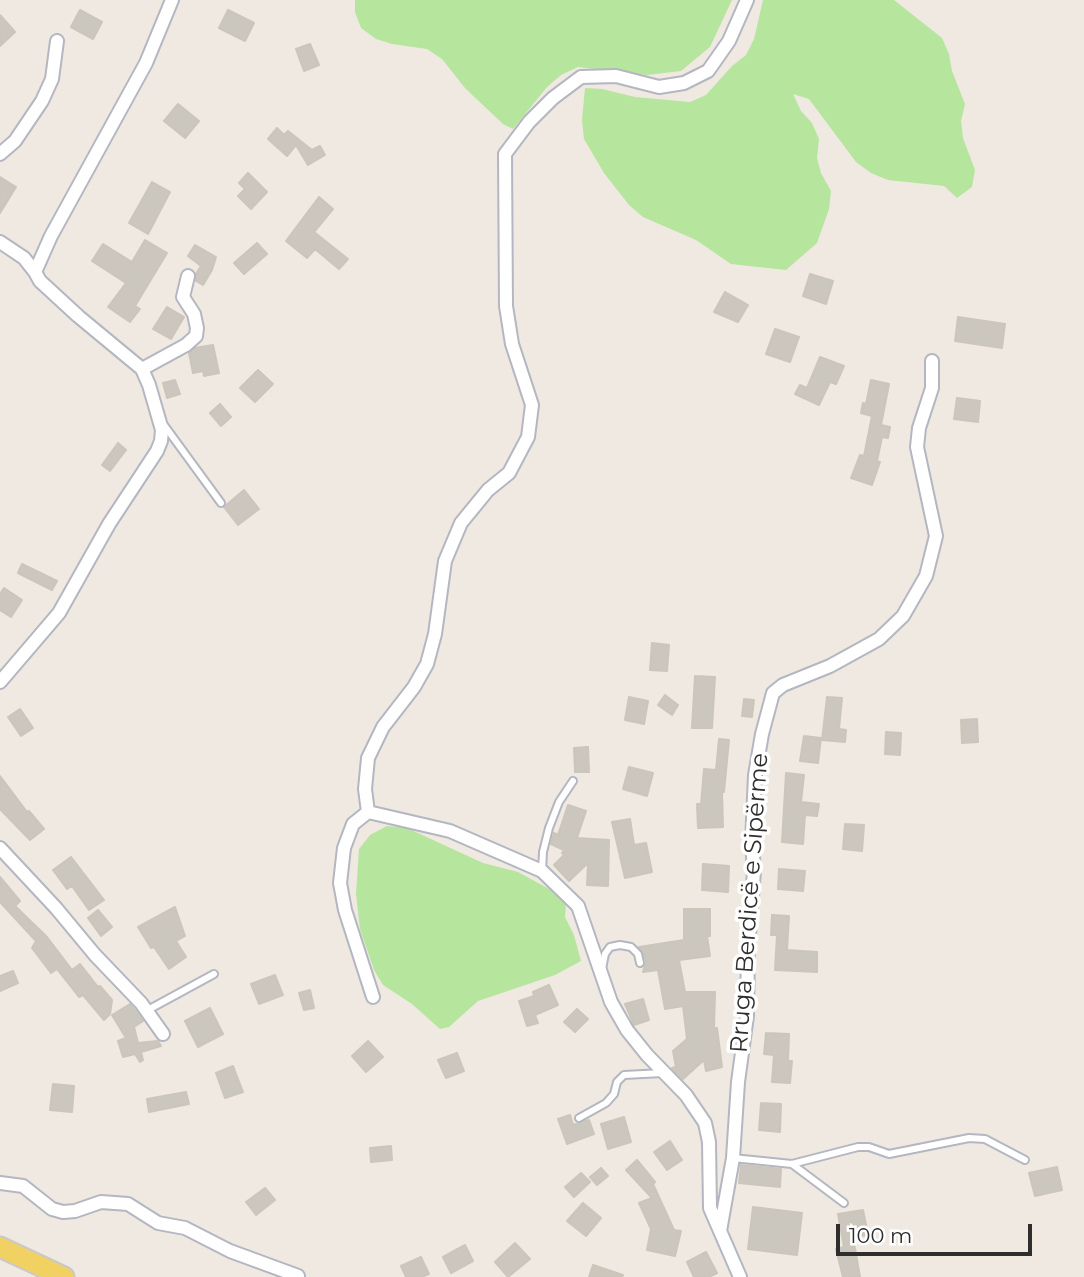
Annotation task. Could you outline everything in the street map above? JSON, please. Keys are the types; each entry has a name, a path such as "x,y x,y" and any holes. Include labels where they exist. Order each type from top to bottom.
{"main road":[{"path":"0,1247 64,1277"}],"street":[{"path":"35,272 51,236 146,63 172,0"},
{"path":"368,812 365,789 368,758 383,727 414,687 427,664 435,634 445,561 461,523 488,490 509,473 528,437 532,405 512,344 506,306 505,154 528,122 553,98 581,77 616,76 659,86 684,83 708,71 729,41 747,0"},
{"path":"0,154 15,141 41,101 52,79 57,41"},
{"path":"0,242 24,258 40,281 142,369 158,418 161,441 127,494 59,613 0,681"},
{"path":"142,369 186,345 196,336 194,314 183,297 188,276"},
{"name":"Rruga Berdicë e Sipërme","path":"720,1231 733,1157 738,1083 747,1016 748,949 754,871 751,842 755,775 765,722 773,693 783,685 830,667 878,639 903,616 926,576 936,536 917,447 919,428 932,388 932,361"},
{"path":"373,997 345,910 340,883 344,848 352,824 368,812 450,831 542,871 578,906 611,1002 627,1030 686,1095 705,1123 709,1142 710,1208 740,1277"},
{"path":"0,848 146,1011 163,1034"},
{"path":"0,1183 23,1186 52,1209 63,1212 101,1202 128,1204 158,1223 185,1228 230,1251 298,1276"}],"lane":[{"path":"158,418 221,503"},
{"path":"542,871 549,828 559,802 573,781"},
{"path":"601,974 605,954 610,947 620,944 631,947 638,954 640,963"},
{"path":"146,1011 214,974"},
{"path":"579,1118 606,1103 614,1094 617,1082 624,1075 665,1073"},
{"path":"733,1157 792,1164 858,1147 869,1147 889,1154 970,1138 985,1139 1026,1160"},
{"path":"792,1164 844,1203"}],"green space":[{"path":"355,0 732,0 710,47 681,71 647,75 578,67 561,75 547,87 513,129 503,124 465,88 442,59 427,49 376,39 361,28 355,12"},
{"path":"763,0 894,0 942,38 965,104 961,121 963,138 975,170 972,187 957,198 944,186 888,180 871,173 856,162 809,99 793,94 819,139 817,158 821,173 831,191 829,209 817,243 786,270 731,264 696,240 643,217 629,205 604,173 584,139 582,120 585,88 635,97 690,102 706,95 732,66 746,55 754,39"},
{"path":"387,826 407,828 483,863 518,872 551,890 566,903 565,917 574,935 581,961 555,975 478,1001 449,1027 440,1029 412,1004 383,985 374,970 360,929 356,894 359,849 370,835"}],"building":[{"path":"80,10 102,22 93,39 71,27"},
{"path":"228,10 254,23 245,41 219,28"},
{"path":"0,15 15,32 0,46"},
{"path":"310,44 319,65 304,71 296,49"},
{"path":"178,104 199,121 185,138 164,121"},
{"path":"277,128 284,135 288,131 312,150 320,146 325,155 308,165 296,145 287,156 268,139"},
{"path":"248,173 267,192 251,209 238,196 245,189 239,183"},
{"path":"0,177 16,187 0,213"},
{"path":"152,182 170,192 148,234 129,223"},
{"path":"319,197 333,209 314,232 348,259 339,269 315,249 307,258 286,241"},
{"path":"145,240 167,253 135,306 140,309 130,322 108,307 126,283 92,261 103,244 132,262"},
{"path":"257,243 267,254 244,274 234,263"},
{"path":"195,245 216,257 203,285 196,281 196,274 201,266 188,256"},
{"path":"810,274 833,281 826,304 803,296"},
{"path":"725,292 748,305 738,322 714,312"},
{"path":"167,307 184,317 171,339 153,329"},
{"path":"958,317 1005,324 1002,348 955,341"},
{"path":"775,329 799,337 790,362 766,354"},
{"path":"213,345 219,373 204,376 203,371 193,373 189,353 195,348"},
{"path":"820,357 844,366 836,384 830,382 819,405 795,394 800,385 807,388"},
{"path":"258,370 273,384 255,402 240,388"},
{"path":"175,380 180,394 167,398 163,383"},
{"path":"871,380 889,384 881,425 890,427 888,438 882,437 877,461 880,462 872,485 851,478 860,455 864,456 872,416 861,413 863,403 866,404"},
{"path":"957,398 980,401 978,422 954,419"},
{"path":"220,404 231,417 221,426 210,413"},
{"path":"118,443 126,450 110,471 102,465"},
{"path":"244,490 259,509 238,525 224,507"},
{"path":"22,564 57,581 52,590 18,573"},
{"path":"4,588 22,600 11,617 0,610 0,594"},
{"path":"652,643 669,645 667,671 650,670"},
{"path":"695,676 715,677 712,728 692,728"},
{"path":"665,695 678,705 672,715 658,705"},
{"path":"629,697 648,701 644,724 625,720"},
{"path":"827,697 842,698 839,729 846,730 845,742 822,740"},
{"path":"744,699 754,700 752,717 742,716"},
{"path":"20,709 33,728 21,736 8,717"},
{"path":"977,719 978,742 962,743 961,720"},
{"path":"886,732 901,733 900,755 885,754"},
{"path":"804,736 821,738 818,763 800,761"},
{"path":"719,739 729,740 722,792 723,827 698,828 697,804 701,804 704,769 716,770"},
{"path":"588,747 589,772 575,772 574,748"},
{"path":"629,767 653,773 647,796 623,789"},
{"path":"786,773 804,775 801,802 819,804 817,816 805,815 803,844 782,842"},
{"path":"0,776 27,812 29,811 44,829 30,840 0,809"},
{"path":"568,805 586,811 577,838 609,840 608,886 587,885 588,863 569,881 554,865 564,855 564,850 551,844 554,833 558,835"},
{"path":"630,819 634,845 646,843 652,872 625,878 612,822"},
{"path":"845,824 864,825 862,851 843,849"},
{"path":"71,857 104,900 89,910 72,886 67,889 53,870"},
{"path":"703,864 729,866 728,892 702,890"},
{"path":"779,869 805,871 803,891 778,889"},
{"path":"0,877 20,901 15,906 47,937 72,970 80,964 112,1000 110,1014 104,1020 83,995 79,997 57,969 51,973 32,948 36,941 0,902"},
{"path":"175,907 185,936 176,941 186,957 169,969 138,927"},
{"path":"684,909 710,909 710,936 707,936 710,956 679,960 685,992 715,992 714,1028 717,1028 722,1067 706,1071 704,1060 683,1079 672,1068 676,1067 673,1051 687,1039 683,1006 665,1009 658,970 643,972 646,962 639,947 684,940"},
{"path":"98,910 112,927 101,936 88,918"},
{"path":"772,915 789,916 787,950 817,952 817,972 775,970 777,935 771,935"},
{"path":"13,971 18,983 0,991 0,976"},
{"path":"275,975 283,995 259,1004 251,984"},
{"path":"549,985 558,1005 535,1015 538,1023 527,1026 519,1001 534,996 533,992"},
{"path":"310,990 314,1008 304,1010 299,993"},
{"path":"643,999 649,1020 634,1025 625,1004"},
{"path":"130,1004 143,1021 134,1027 138,1043 158,1041 161,1046 141,1052 143,1060 140,1062 135,1054 123,1057 118,1041 126,1038 112,1015"},
{"path":"210,1008 223,1034 198,1047 185,1021"},
{"path":"577,1009 588,1019 575,1032 564,1022"},
{"path":"766,1033 789,1034 788,1061 792,1061 790,1083 772,1082 774,1055 764,1054"},
{"path":"368,1041 383,1057 366,1072 352,1056"},
{"path":"457,1053 464,1071 446,1078 438,1060"},
{"path":"233,1066 243,1092 225,1098 216,1073"},
{"path":"53,1084 74,1086 72,1112 50,1110"},
{"path":"186,1092 189,1104 149,1112 147,1099"},
{"path":"761,1103 781,1104 780,1132 759,1130"},
{"path":"570,1115 573,1125 589,1120 594,1134 567,1144 558,1119"},
{"path":"624,1117 631,1142 608,1149 601,1124"},
{"path":"670,1141 682,1160 667,1170 654,1152"},
{"path":"391,1146 392,1160 371,1162 370,1148"},
{"path":"637,1160 655,1182 653,1184 674,1230 681,1231 675,1256 647,1250 651,1229 639,1203 652,1198 626,1170"},
{"path":"741,1165 781,1169 780,1187 739,1183"},
{"path":"1057,1167 1062,1190 1035,1196 1029,1173"},
{"path":"601,1168 608,1176 597,1185 590,1177"},
{"path":"581,1173 590,1182 574,1197 565,1187"},
{"path":"265,1188 275,1200 256,1215 246,1202"},
{"path":"583,1203 601,1218 586,1236 567,1221"},
{"path":"753,1207 802,1213 797,1255 748,1249"},
{"path":"863,1210 868,1235 853,1237 860,1277 843,1277 836,1249 844,1247 838,1214"},
{"path":"515,1243 530,1259 508,1277 495,1262"},
{"path":"465,1245 473,1261 451,1273 443,1257"},
{"path":"706,1252 717,1273 709,1277 694,1277 687,1262"},
{"path":"421,1257 429,1274 406,1277 401,1266"},
{"path":"593,1265 623,1275 589,1277"}]}
